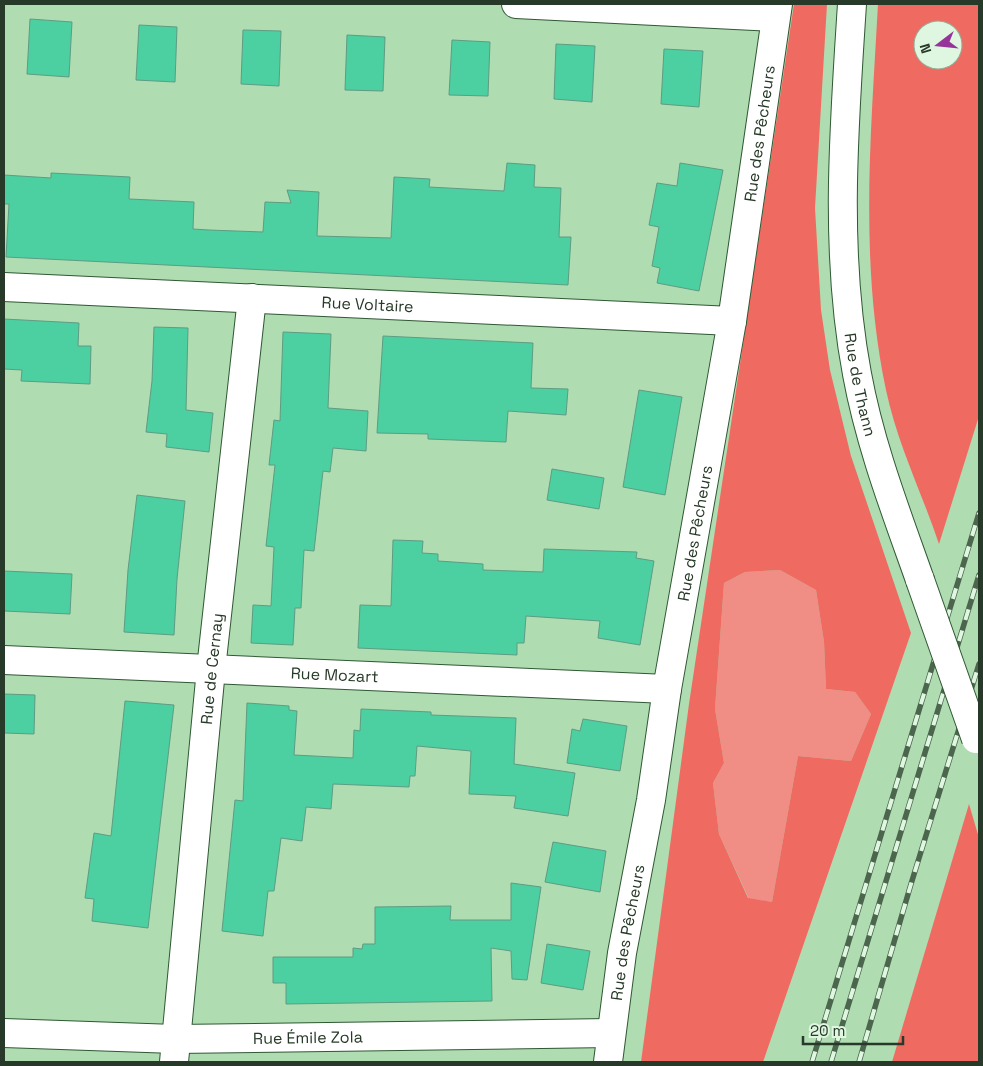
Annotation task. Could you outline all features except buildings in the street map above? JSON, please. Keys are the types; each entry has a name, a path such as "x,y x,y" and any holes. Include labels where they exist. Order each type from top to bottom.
{"street":[{"path":"516,4 776,10"},
{"name":"Rue de Thann","path":"852,4 843,216 850,322 857,373 873,440 978,743"},
{"name":"Rue des Pêcheurs","path":"608,1062 610,1032 622,952 651,800 667,689 732,321 776,10"},
{"name":"Rue Voltaire","path":"4,287 732,321"},
{"name":"Rue de Cernay","path":"174,1050 211,668 252,298"},
{"name":"Rue Mozart","path":"4,660 667,689"},
{"name":"Rue Émile Zola","path":"4,1033 174,1050 610,1032"}],"shaded area":[{"path":"794,4 827,4 815,208 821,310 830,370 851,456 911,633 763,1062 641,1062 689,704","holes":["780,570 816,590 824,642 826,689 855,692 871,714 851,761 798,756 772,902 748,898 719,834 713,783 724,763 715,709 724,583 745,572"]},
{"path":"878,4 979,4 979,416 939,544 903,449 886,390 872,294 869,197"},
{"path":"780,570 816,590 824,642 826,689 855,692 871,714 851,761 798,756 772,902 749,899 719,834 713,783 724,763 715,709 724,583 745,572"},
{"path":"969,804 979,838 979,1062 892,1062"}],"railway":[{"path":"812,1062 979,513"},
{"path":"831,1062 979,575"},
{"path":"859,1062 911,884 979,664"}]}
